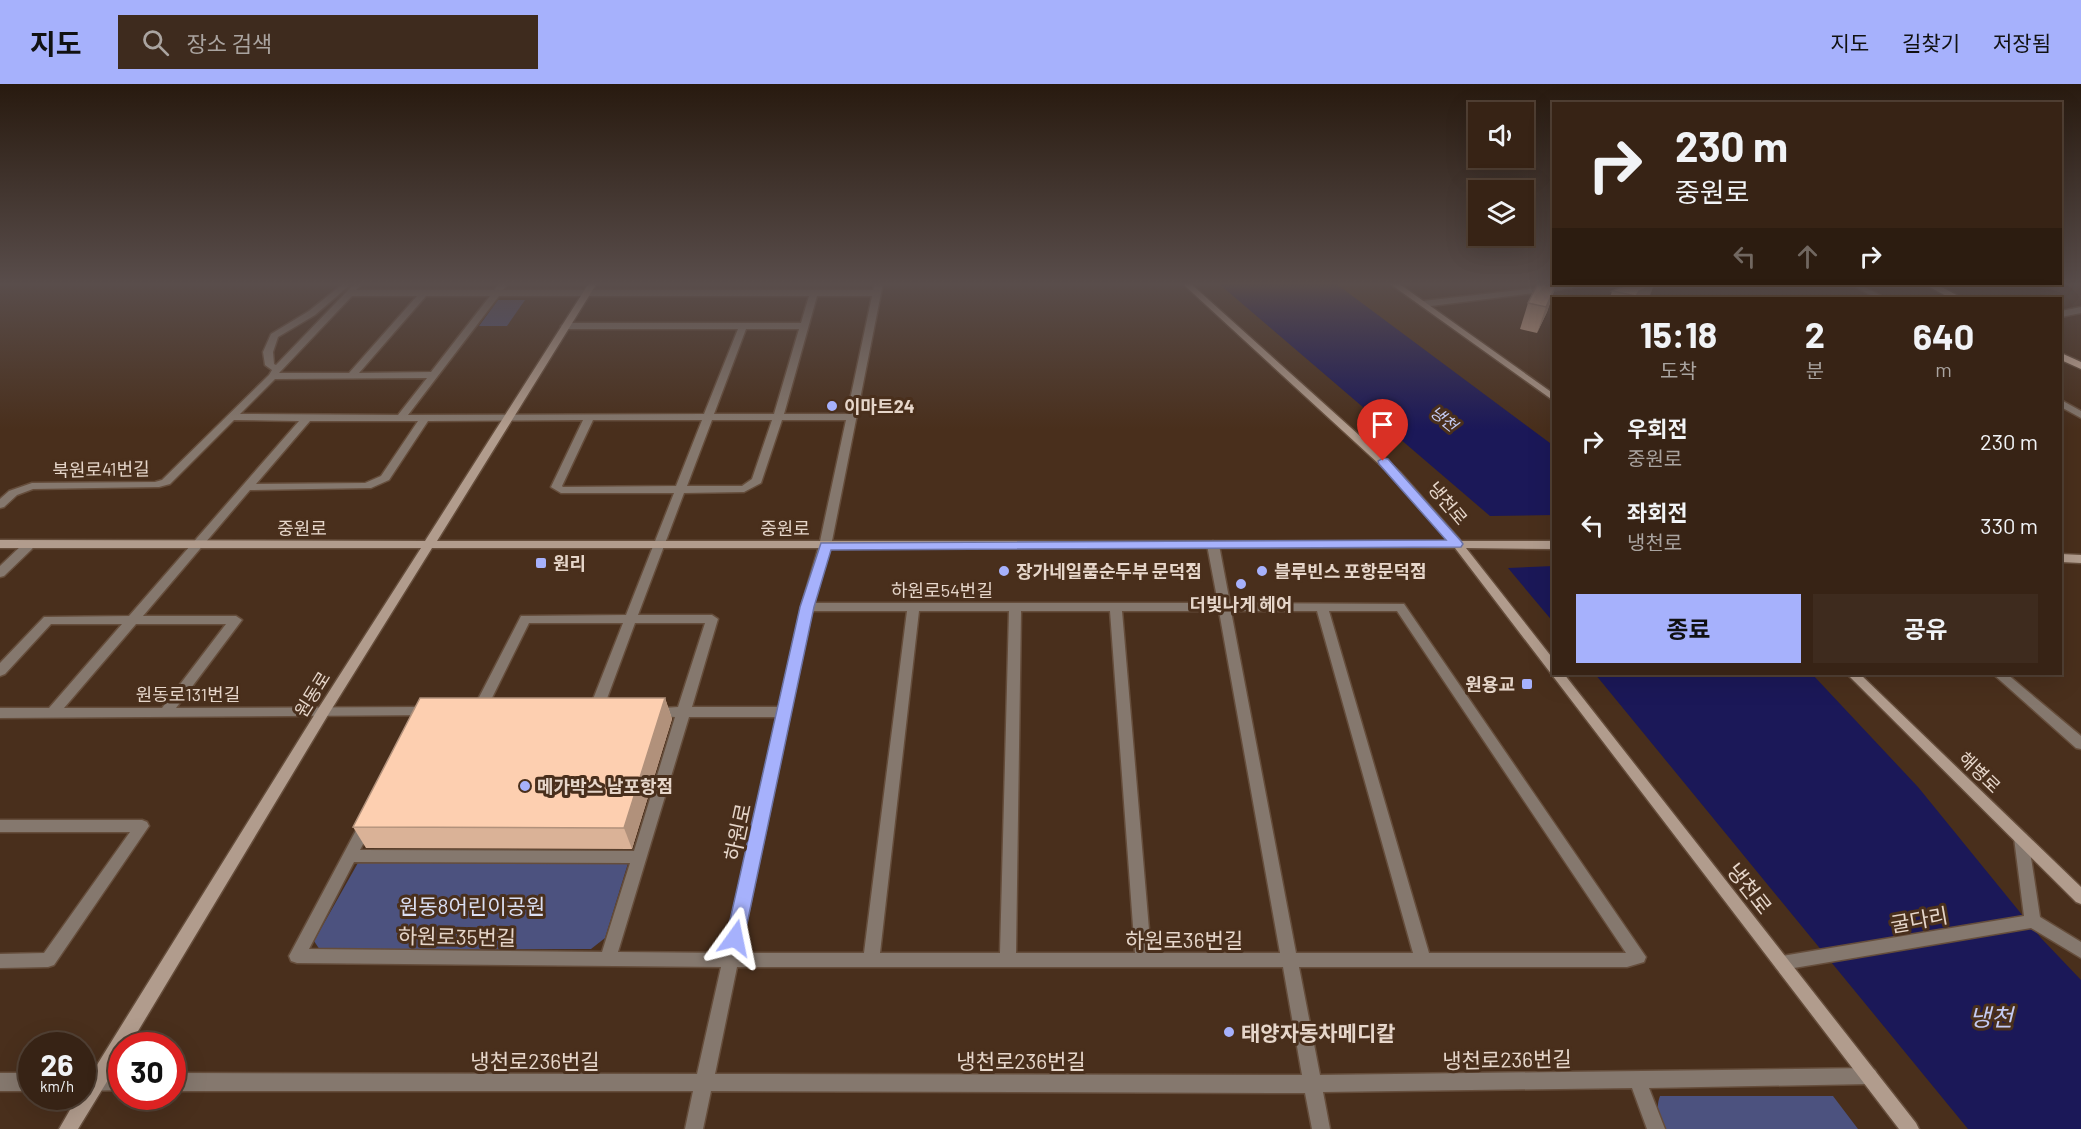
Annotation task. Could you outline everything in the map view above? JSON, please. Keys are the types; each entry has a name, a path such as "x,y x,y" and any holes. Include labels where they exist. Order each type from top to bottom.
{"main road":[{"path":"2062,356 2081,366"}],"street":[{"path":"281,332 274,336 268,352 270,365 275,373 351,376 433,375"},
{"name":"북원로41번길","path":"0,505 13,493 32,486 155,485 166,482 175,476 275,373 311,332"},
{"path":"351,376 390,332"},
{"path":"401,418 467,332"},
{"name":"원동로","path":"96,1072 561,332"},
{"path":"594,712 741,332"},
{"path":"589,418 556,488 561,490 744,489 752,486 757,481 778,417 801,332"},
{"name":"하원로","path":"694,1129 807,607 825,546 869,332"},
{"name":"냉천로","path":"1240,332 1383,461 1457,544 1552,666"},
{"path":"1462,332 1552,397"},
{"path":"2062,404 2081,416"},
{"path":"231,417 851,417"},
{"path":"52,713 307,418"},
{"path":"247,487 376,484 385,478 425,418"},
{"name":"중원로","path":"0,544 28,546 825,546 1552,544"},
{"path":"1213,544 1320,1129"},
{"path":"0,573 28,546"},
{"path":"2062,558 2081,559"},
{"name":"하원로54번길","path":"807,607 1400,607 1638,957"},
{"path":"1322,607 1423,960"},
{"path":"871,960 913,608"},
{"path":"1008,960 1015,608"},
{"path":"1116,608 1144,960"},
{"path":"479,712 525,619 712,619 608,959"},
{"path":"0,671 48,620 237,620 166,712"},
{"name":"냉천로","path":"1558,675 1910,1129"},
{"name":"해병로","path":"1854,675 2081,897"},
{"path":"2000,675 2081,744"},
{"name":"원동로131번길","path":"0,713 323,712 427,716"},
{"path":"639,712 784,712"},
{"path":"371,815 349,856 639,857"},
{"path":"0,826 142,826 48,960 0,961"},
{"path":"2021,838 2031,921 2081,951"},
{"name":"하원로35번길","path":"349,856 297,956 730,960"},
{"name":"굴다리","path":"1782,963 2031,921"},
{"name":"하원로36번길","path":"730,960 1627,960 1638,957"},
{"name":"냉천로236번길","path":"186,1082 1312,1084 1869,1076"},
{"path":"1637,1080 1656,1129"},
{"path":"0,1082 18,1082"},
{"name":"원동로","path":"68,1129 77,1110"}],"green space":[{"name":"원동8어린이공원","path":"629,860 605,938 591,949 320,950 314,941 359,861"},
{"path":"1660,1096 1833,1096 1858,1129 1665,1129 1658,1109"}],"water":[{"path":"1275,332 1401,332 1552,445 1552,515 1490,516"},
{"path":"1552,566 1552,621 1508,568"},
{"name":"냉천","path":"1596,675 1813,675 1918,787 2041,938 2081,980 2081,1129 1968,1129"}],"building":[{"name":"메가박스 남포항점","path":"420,698 665,698 624,828 353,827"}],"place":[{"name":"이마트24","path":"832,406"},
{"name":"원리","path":"541,563"},
{"name":"장가네일품순두부 문덕점","path":"1004,571"},
{"name":"블루빈스 포항문덕점","path":"1262,571"},
{"name":"더빛나게 헤어","path":"1241,584"},
{"name":"원용교","path":"1527,684"},
{"name":"메가박스 남포항점","path":"525,786"},
{"name":"태양자동차메디칼","path":"1229,1032"}],"route":[{"path":"735,938 807,607 825,546 1457,544 1383,461"}]}
